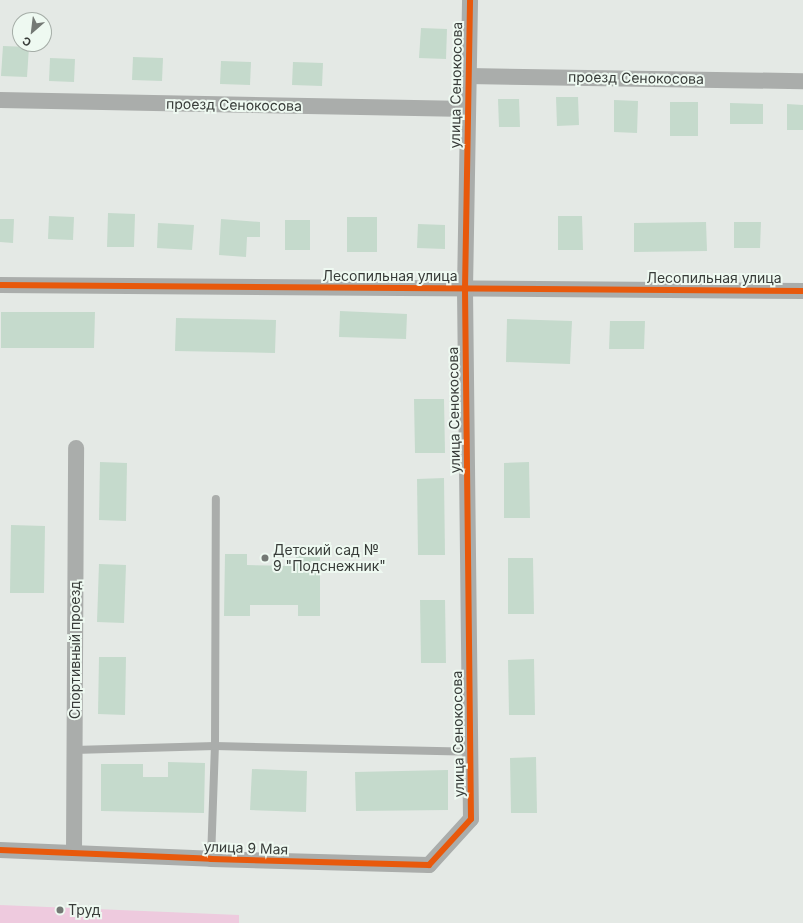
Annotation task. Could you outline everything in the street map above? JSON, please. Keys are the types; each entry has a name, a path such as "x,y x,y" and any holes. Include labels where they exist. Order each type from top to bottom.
{"street":[{"name":"улица Сенокосова","path":"470,0 465,289 471,819"},
{"name":"проезд Сенокосова","path":"468,76 803,81"},
{"name":"проезд Сенокосова","path":"0,100 468,109"},
{"name":"Лесопильная улица","path":"0,285 803,291"},
{"name":"Спортивный проезд","path":"74,852 76,448"},
{"name":"улица 9 Мая","path":"0,850 211,859 429,865 471,819"}],"lane":[{"path":"211,859 215,746 216,499"},
{"path":"74,750 215,746 471,752"}],"shaded area":[{"name":"Труд","path":"0,905 239,915 239,923 0,923"}],"building":[{"path":"421,28 447,29 446,59 419,58"},
{"path":"3,46 12,46 12,52 29,52 27,77 1,76"},
{"path":"133,57 163,58 162,81 132,80"},
{"path":"50,58 75,59 74,82 49,81"},
{"path":"221,61 251,62 250,85 220,84"},
{"path":"293,62 323,63 322,86 292,85"},
{"path":"556,97 578,97 579,125 557,126"},
{"path":"498,99 519,99 520,127 499,127"},
{"path":"614,100 638,101 637,133 614,132"},
{"path":"670,102 698,102 698,136 670,136"},
{"path":"730,103 763,104 763,124 730,124"},
{"path":"787,104 803,105 803,130 787,130"},
{"path":"108,213 135,214 134,247 107,247"},
{"path":"49,216 74,217 73,240 48,239"},
{"path":"558,216 582,216 583,250 558,250"},
{"path":"347,217 377,217 377,252 347,252"},
{"path":"0,219 14,219 13,243 0,242"},
{"path":"221,219 260,222 260,237 247,237 246,257 219,255"},
{"path":"285,220 310,220 310,250 285,250"},
{"path":"706,222 707,251 634,252 634,223"},
{"path":"734,222 761,222 760,248 734,248"},
{"path":"158,223 194,225 192,250 157,248"},
{"path":"418,224 445,225 445,249 417,248"},
{"path":"340,311 407,314 406,339 339,337"},
{"path":"1,312 95,312 94,348 1,348"},
{"path":"176,318 276,320 275,353 175,351"},
{"path":"507,319 572,321 570,364 506,362"},
{"path":"610,321 645,321 644,349 609,349"},
{"path":"414,399 444,399 445,453 415,453"},
{"path":"100,462 127,463 126,521 99,520"},
{"path":"529,462 530,518 504,518 504,463"},
{"path":"444,478 445,555 418,555 417,479"},
{"path":"11,525 45,526 44,593 10,593"},
{"path":"225,554 247,554 247,565 296,566 296,556 320,557 320,616 298,616 298,605 250,605 250,616 224,616"},
{"path":"508,558 533,558 534,614 508,614"},
{"path":"99,564 126,565 124,623 97,622"},
{"path":"420,600 445,600 446,663 421,663"},
{"path":"99,657 126,657 125,715 98,714"},
{"path":"534,659 535,715 509,715 508,660"},
{"path":"536,757 537,813 511,813 510,758"},
{"path":"168,762 205,763 204,813 101,811 101,764 143,764 143,777 168,777"},
{"path":"252,769 307,771 306,812 250,810"},
{"path":"448,770 448,810 356,811 355,772"}],"cycle path":[{"path":"0,850 211,859 429,865 471,819 465,289 470,0"},
{"path":"0,285 803,291"}],"place":[{"name":"Детский сад № 9 \"Подснежник\"","path":"265,558"},
{"name":"Труд","path":"60,910"}]}
